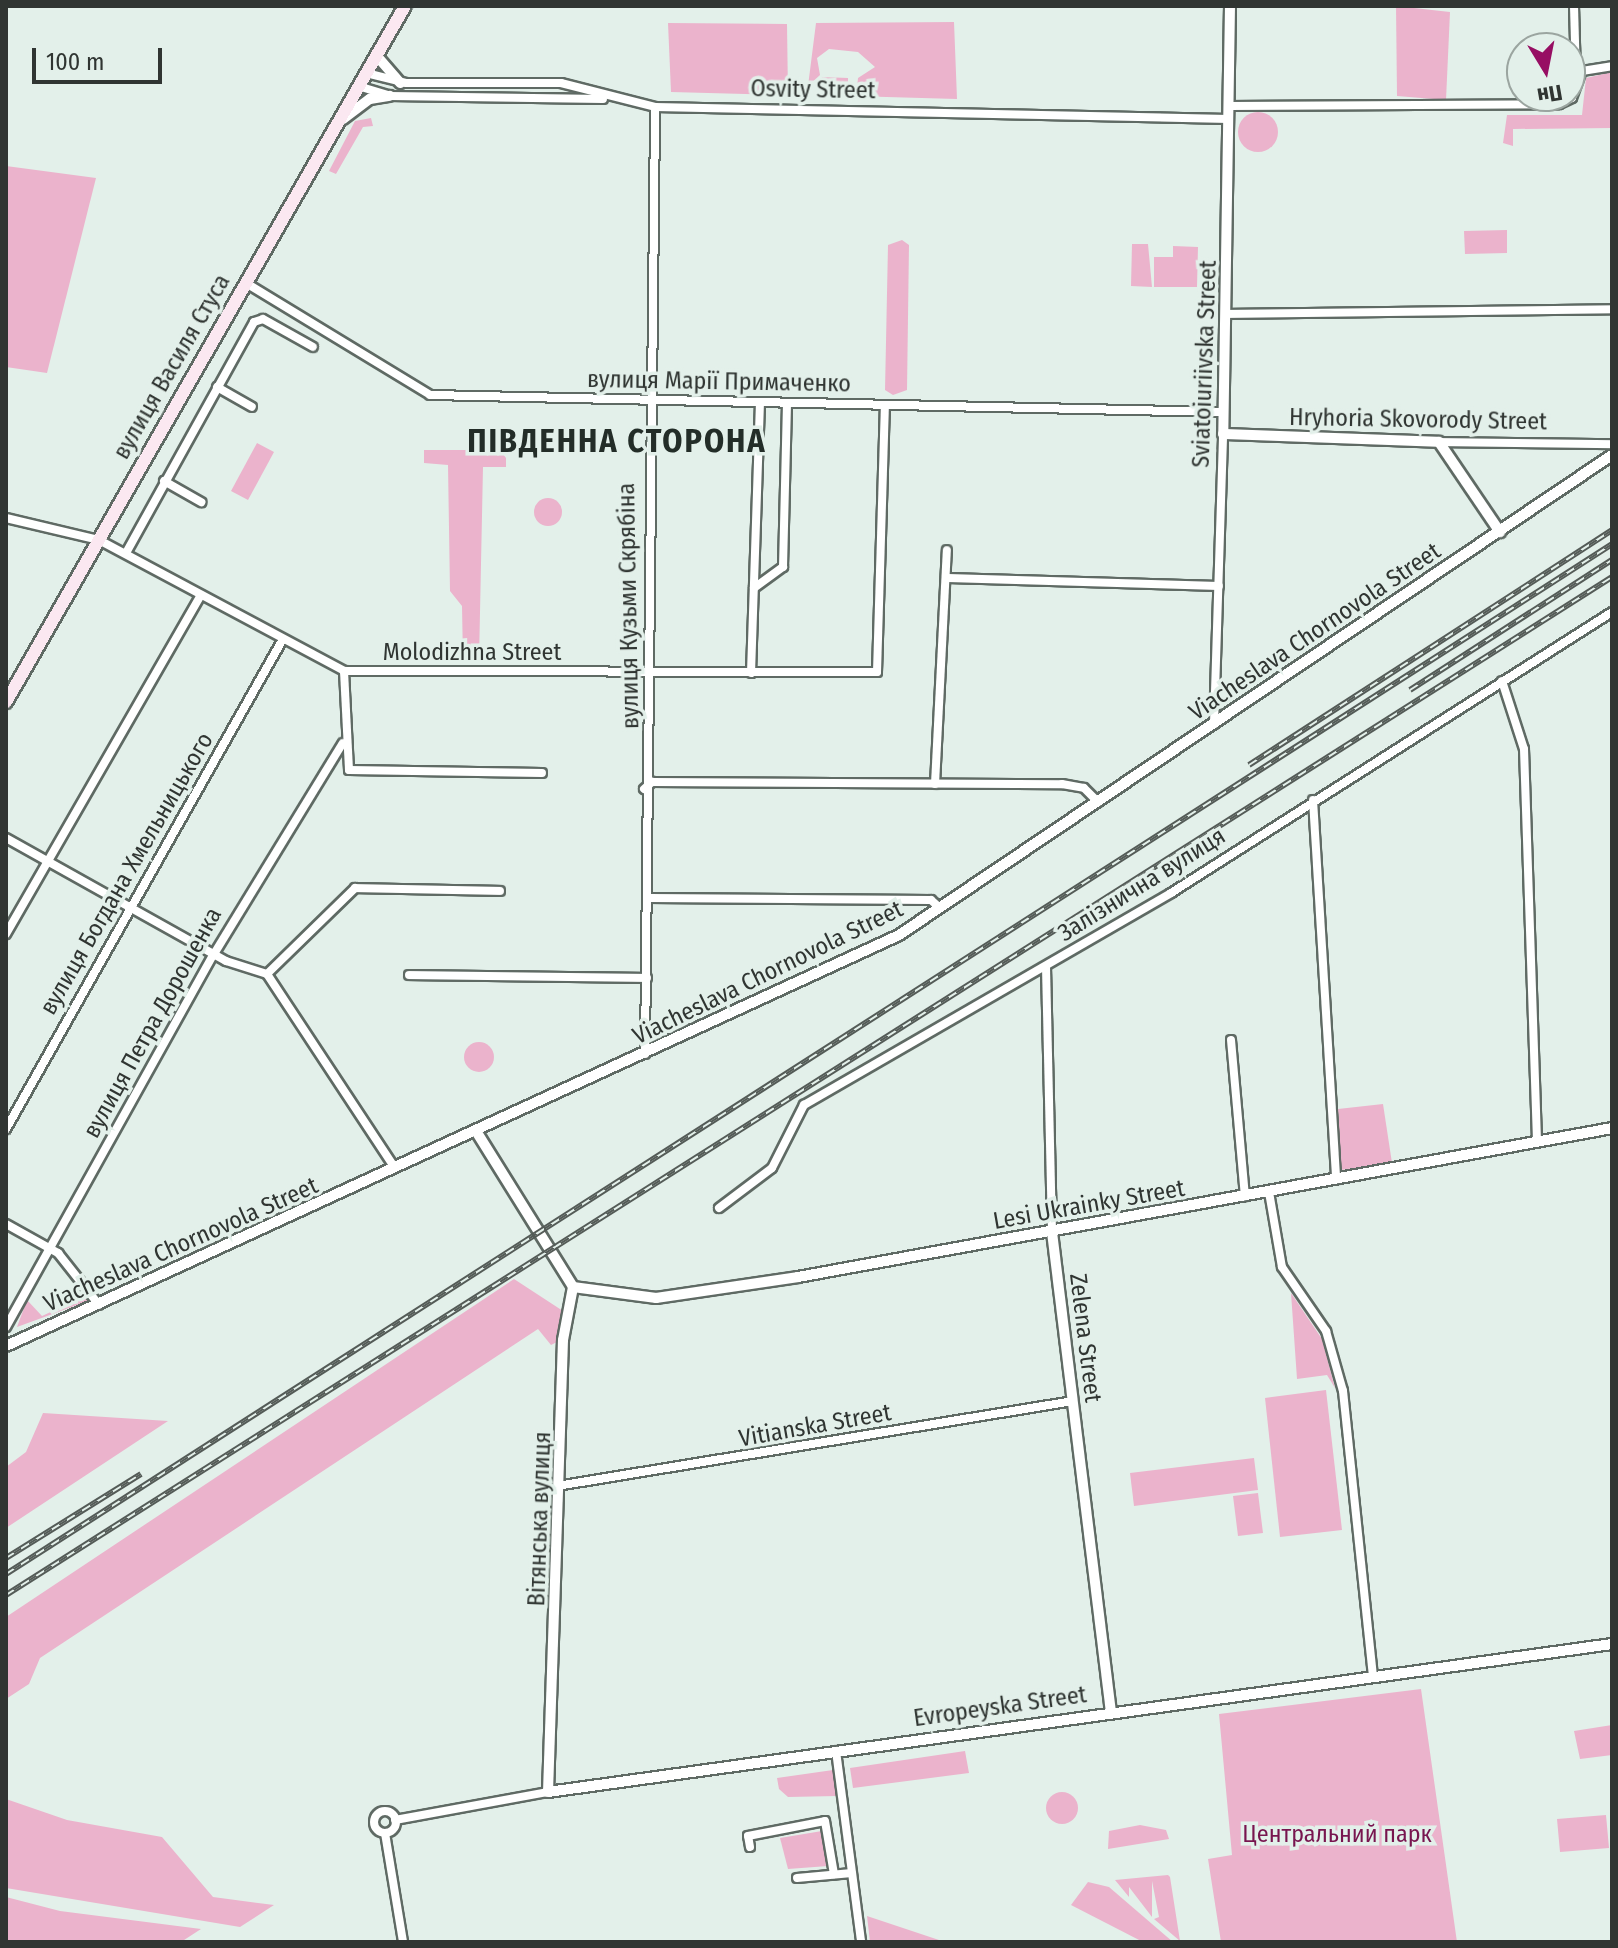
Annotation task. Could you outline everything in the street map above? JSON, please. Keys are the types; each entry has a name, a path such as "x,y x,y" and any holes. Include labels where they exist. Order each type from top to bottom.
{"main road":[{"name":"вулиця Василя Стуса","path":"8,695 405,6"}],"street":[{"name":"Sviatoiuriivska Street","path":"1214,724 1226,314 1230,6"},
{"path":"1574,6 1575,32"},
{"path":"376,55 400,83"},
{"path":"1586,71 1592,66 1612,66"},
{"name":"Osvity Street","path":"366,73 400,83 561,83 608,100 655,107 1229,119"},
{"path":"358,86 390,96"},
{"path":"334,129 370,99 390,96 608,100"},
{"path":"1229,106 1506,104"},
{"name":"вулиця Кузьми Скрябіна","path":"645,1055 652,782 646,401 655,107"},
{"name":"вулиця Марії Примаченко","path":"246,283 430,395 1223,412"},
{"path":"1226,314 1612,309"},
{"path":"126,553 254,322 263,319 313,347"},
{"path":"217,387 252,407"},
{"path":"751,673 760,403"},
{"path":"754,588 783,567 787,404"},
{"name":"Molodizhna Street","path":"6,518 99,540 344,671 877,672 885,405"},
{"name":"Hryhoria Skovorody Street","path":"1223,434 1439,442 1612,444"},
{"path":"1439,442 1500,532"},
{"name":"Viacheslava Chornovola Street","path":"6,1346 844,964 940,908 1612,455"},
{"path":"164,481 201,502"},
{"path":"935,784 948,578 947,550"},
{"path":"948,578 1219,586"},
{"path":"6,934 201,595"},
{"name":"Залізнична вулиця","path":"719,1208 772,1168 804,1105 1032,968 1046,967 1612,612"},
{"name":"вулиця Богдана Хмельницького","path":"6,1129 283,639"},
{"path":"344,671 345,766 356,772 542,773"},
{"path":"1502,681 1524,749 1537,1142"},
{"name":"вулиця Петра Дорошенка","path":"6,1327 214,954 343,743"},
{"path":"644,789 652,782 1062,784 1084,788 1098,802"},
{"path":"1313,800 1336,1179"},
{"path":"6,838 214,954 267,974 395,1168"},
{"path":"267,974 355,888 500,891"},
{"path":"650,898 931,900 940,908"},
{"name":"Zelena Street","path":"1046,967 1052,1232 1111,1712"},
{"path":"409,975 647,978"},
{"path":"1231,1040 1245,1196"},
{"name":"Lesi Ukrainky Street","path":"573,1287 656,1298 1052,1232 1612,1128"},
{"path":"476,1131 556,1252 573,1287"},
{"path":"1269,1192 1282,1267 1326,1331 1343,1391 1373,1676"},
{"path":"6,1224 50,1248 99,1305"},
{"name":"Вітянська вулиця","path":"548,1792 563,1485 563,1340 573,1287"},
{"name":"Vitianska Street","path":"563,1485 1073,1401"},
{"name":"Evropeyska Street","path":"385,1833 376,1828 377,1815 390,1812 395,1820 548,1792 1612,1644"},
{"path":"836,1751 861,1942"},
{"path":"395,1820 385,1833 403,1942"},
{"path":"750,1847 748,1836 825,1821 834,1874"},
{"path":"797,1878 852,1873"}],"green space":[{"path":"1396,6 1450,12 1446,100 1397,96"},
{"path":"954,22 957,99 816,95 822,77 848,78 848,88 857,88 858,78 875,67 858,52 829,49 817,58 820,75 808,86 816,23"},
{"path":"668,23 787,24 788,95 671,92"},
{"path":"1612,72 1612,128 1513,129 1513,146 1503,143 1507,115 1582,115 1586,112 1586,78"},
{"path":"1258,112 1272,118 1278,132 1272,146 1258,152 1244,146 1238,132 1244,118"},
{"path":"371,118 373,126 363,127 336,174 329,171 355,121"},
{"path":"6,166 96,178 47,373 6,367"},
{"path":"1507,230 1507,253 1465,254 1464,231"},
{"path":"902,240 909,245 907,390 893,395 885,390 888,245"},
{"path":"1132,244 1148,244 1152,287 1131,286"},
{"path":"1173,246 1198,247 1197,287 1154,287 1154,257 1173,257"},
{"path":"257,443 274,452 248,500 231,491"},
{"path":"424,450 500,450 506,458 506,467 483,467 479,661 463,661 462,606 450,591 448,465 424,463"},
{"path":"548,498 558,502 562,512 558,522 548,526 538,522 534,512 538,502"},
{"path":"479,1042 485,1043 493,1051 493,1063 485,1071 479,1072 473,1071 465,1063 464,1057 465,1051 473,1043"},
{"path":"1383,1104 1392,1163 1341,1170 1338,1109"},
{"path":"514,1279 563,1311 561,1340 551,1345 538,1329 40,1658 29,1684 6,1699 6,1617"},
{"path":"81,1290 88,1301 17,1327 27,1300 42,1316 83,1297"},
{"path":"1291,1293 1322,1339 1335,1388 1327,1375 1297,1379"},
{"path":"1326,1390 1342,1530 1280,1537 1265,1398"},
{"path":"43,1413 168,1421 6,1528 6,1467 26,1452"},
{"path":"1254,1458 1258,1490 1134,1506 1130,1473"},
{"path":"1258,1493 1263,1533 1238,1536 1233,1496"},
{"name":"Центральний парк","path":"1421,1689 1457,1942 1221,1942 1208,1859 1232,1855 1219,1714"},
{"path":"1612,1725 1612,1755 1580,1759 1574,1731"},
{"path":"965,1751 969,1773 853,1788 850,1768"},
{"path":"833,1770 837,1796 788,1797 779,1789 777,1778"},
{"path":"1062,1792 1074,1796 1078,1808 1074,1820 1062,1824 1050,1820 1046,1808 1050,1796"},
{"path":"6,1799 67,1820 162,1837 213,1897 274,1905 240,1927 6,1888"},
{"path":"1606,1815 1609,1848 1560,1852 1557,1819"},
{"path":"1140,1825 1166,1830 1169,1839 1108,1849 1109,1831"},
{"path":"822,1831 828,1866 788,1869 780,1838"},
{"path":"1168,1875 1180,1941 1154,1919 1159,1917 1152,1881 1152,1917 1129,1887 1129,1897 1115,1880"},
{"path":"1088,1882 1109,1887 1173,1942 1143,1942 1071,1905"},
{"path":"6,1897 60,1911 201,1929 181,1942 6,1942"},
{"path":"867,1916 945,1942 870,1942"}],"railway":[{"path":"1249,765 1612,530"},
{"path":"6,1574 1612,544"},
{"path":"1410,690 1612,560"},
{"path":"6,1595 1612,577"},
{"path":"6,1558 141,1474"}],"district":[{"name":"ПІВДЕННА СТОРОНА","path":"617,441"}]}
